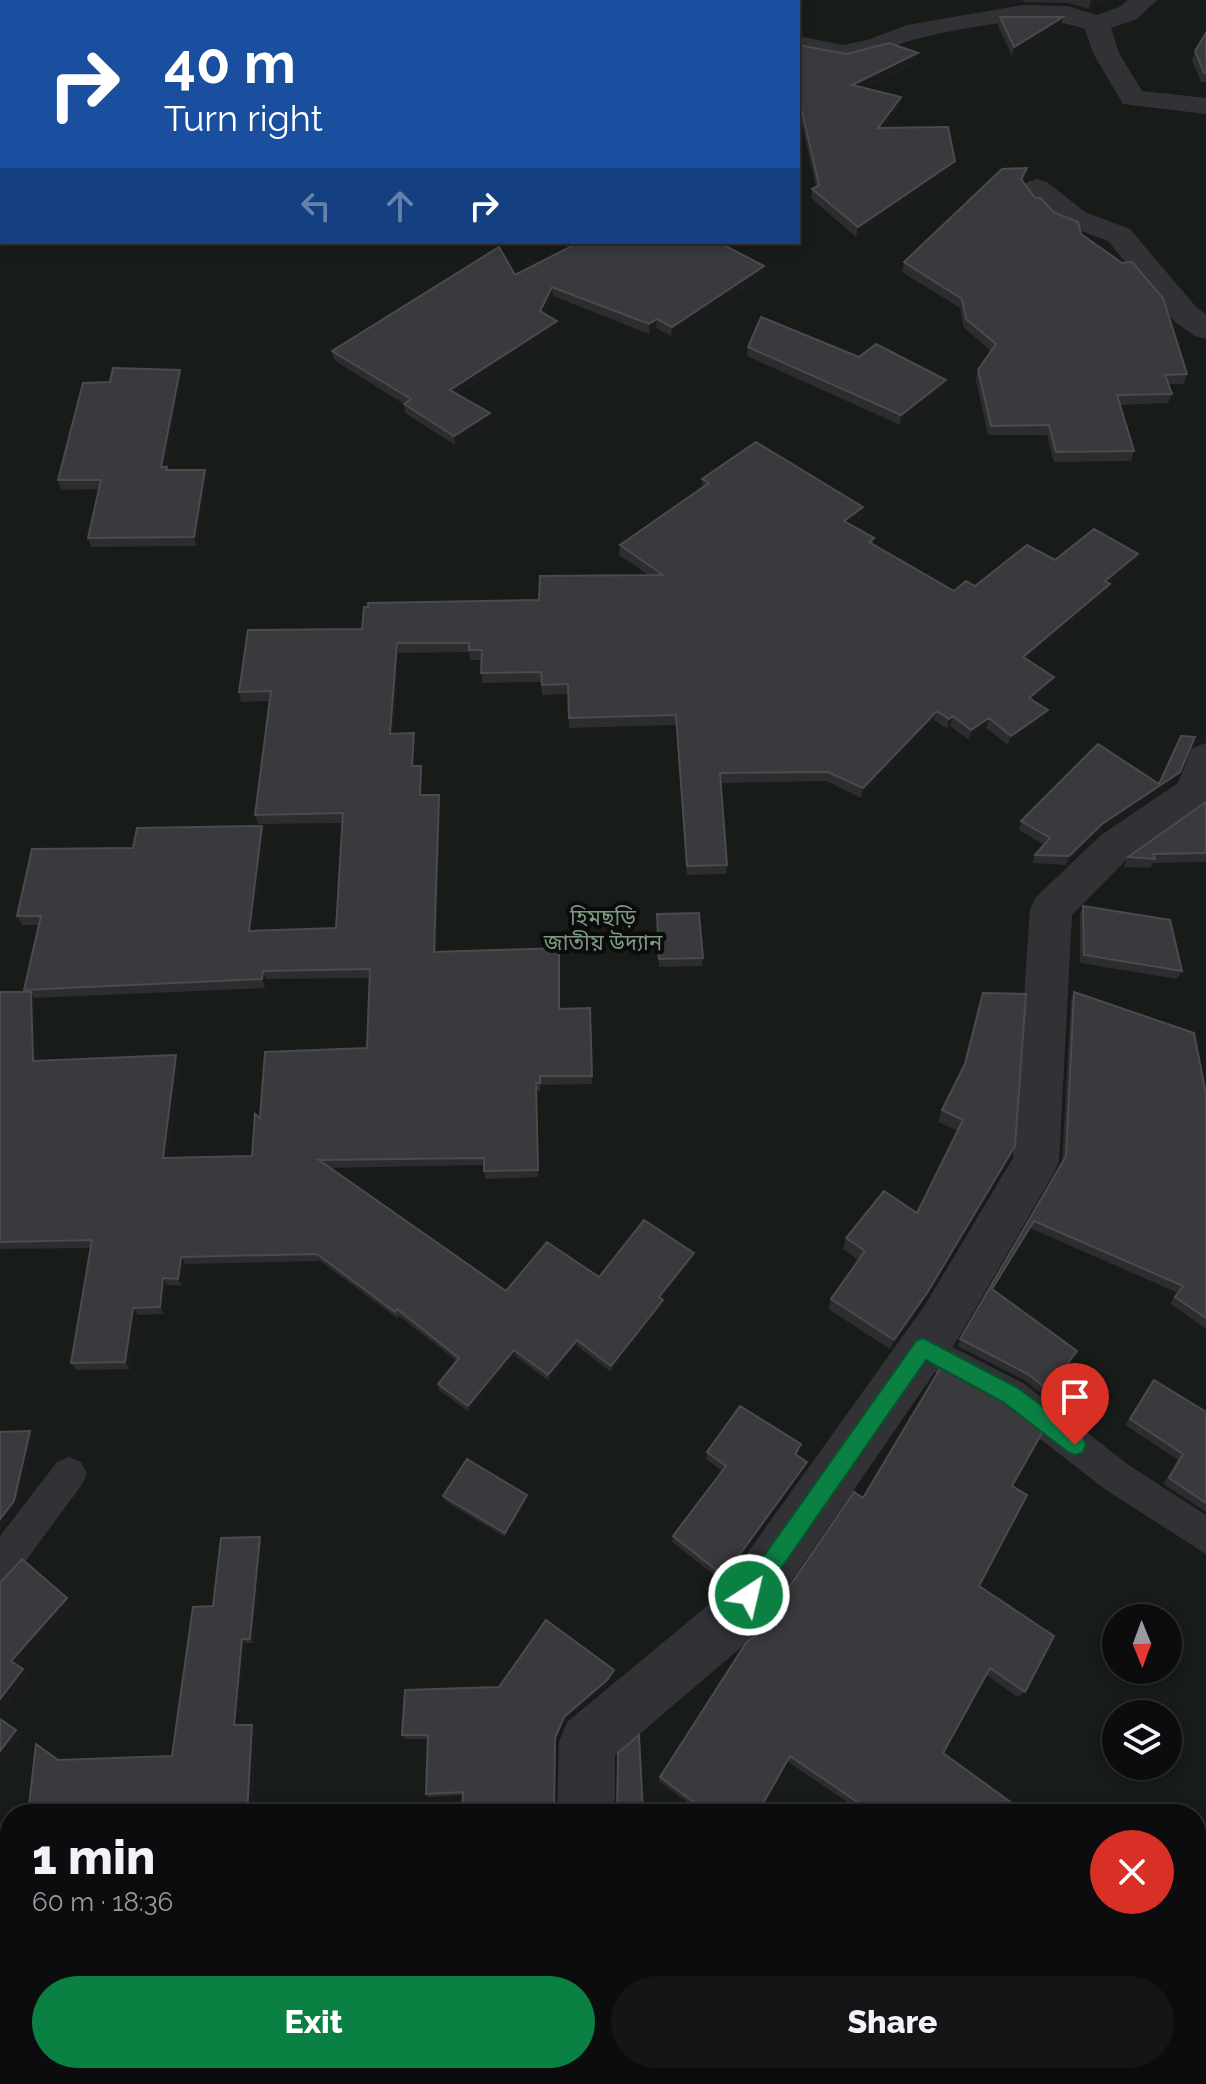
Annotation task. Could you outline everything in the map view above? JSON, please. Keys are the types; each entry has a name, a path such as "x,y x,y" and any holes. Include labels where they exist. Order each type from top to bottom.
{"street":[{"path":"800,44 843,53 874,47 907,33 1023,13 1068,14 1097,24 1128,13 1144,0"},
{"path":"1097,24 1106,53 1133,98 1206,106"},
{"path":"1037,188 1074,218 1119,235 1186,315 1206,329"},
{"path":"586,1804 587,1742 732,1620 942,1321 1036,1162 1051,909 1115,846 1195,792 1206,758"}],"lane":[{"path":"923,1348 1011,1395 1118,1478 1206,1536"},
{"path":"0,1565 69,1474"}],"green space":[{"name":"হিমছড়ি জাতীয় উদ্যান","path":"800,0 1206,0 1206,1804 0,1804 0,244 800,244"}],"building":[{"path":"1000,17 1063,17 1014,47"},
{"path":"1206,33 1206,73 1204,73 1195,51"},
{"path":"889,43 918,53 852,85 901,97 878,128 948,127 955,161 858,227 812,189 819,185 800,103 800,45 847,54"},
{"path":"1027,168 1021,179 1035,198 1041,198 1053,212 1078,222 1081,234 1122,263 1132,262 1163,298 1187,374 1165,375 1172,394 1117,395 1134,451 1056,452 1049,425 991,426 978,370 996,344 966,319 962,299 904,262 1002,169"},
{"path":"576,244 722,244 764,266 672,327 657,319 649,324 552,287 540,311 557,321 450,390 490,413 454,436 404,404 411,399 332,351 499,247 515,275"},
{"path":"761,317 859,357 876,344 946,380 901,415 748,347"},
{"path":"113,368 180,370 161,467 167,467 166,470 205,470 194,537 88,538 101,480 58,480 83,383 110,382"},
{"path":"756,442 863,507 844,521 874,538 869,542 954,591 966,581 975,586 1027,545 1055,560 1094,529 1138,554 1105,581 1110,584 1023,657 1054,677 1029,698 1048,710 1011,736 989,718 971,730 953,716 949,719 937,711 863,788 828,772 720,773 727,865 687,866 676,715 569,718 568,684 542,685 541,672 481,673 482,650 469,650 469,643 397,643 390,734 414,733 412,766 421,766 420,795 439,795 434,952 559,948 559,1009 590,1008 592,1076 540,1076 540,1083 536,1083 538,1170 484,1171 484,1158 319,1160 506,1291 547,1242 599,1277 644,1220 694,1253 659,1297 663,1300 611,1366 577,1340 548,1375 514,1350 468,1406 438,1384 459,1358 397,1309 395,1312 317,1254 181,1257 178,1279 163,1278 160,1307 133,1308 125,1362 71,1363 92,1240 0,1242 0,992 31,992 33,1061 176,1055 163,1158 252,1156 255,1114 260,1118 265,1052 367,1048 370,969 263,971 262,979 24,990 41,916 17,916 32,849 133,848 137,828 262,826 249,931 336,928 343,813 255,815 271,691 239,692 248,630 362,629 364,607 368,607 368,603 539,600 540,576 663,575 620,545 709,483 702,479"},
{"path":"1181,736 1195,737 1180,772 1102,824 1069,856 1035,855 1050,838 1021,821 1098,744 1159,784"},
{"path":"1206,802 1206,853 1153,854 1155,859 1128,857"},
{"path":"1083,906 1170,920 1182,971 1084,955"},
{"path":"699,913 703,958 659,959 657,914"},
{"path":"1074,992 1194,1033 1206,1094 1206,1318 1175,1297 1183,1286 1034,1221 992,1289 1077,1351 1048,1390 1028,1374 960,1339 1066,1156"},
{"path":"983,993 1026,994 1015,1146 927,1293 894,1340 831,1299 865,1251 846,1238 884,1191 917,1213 963,1120 942,1110 965,1064"},
{"path":"941,1367 1003,1401 1043,1431 1012,1486 1027,1495 979,1586 1054,1636 1025,1692 990,1668 943,1753 1013,1804 860,1804 790,1756 763,1804 696,1804 660,1777 746,1643 756,1635 854,1492 863,1498"},
{"path":"1154,1380 1206,1412 1206,1503 1169,1478 1183,1454 1130,1419"},
{"path":"740,1406 801,1444 795,1454 807,1462 724,1576 673,1536 726,1466 707,1452"},
{"path":"30,1431 14,1501 0,1519 0,1432"},
{"path":"467,1459 527,1495 505,1533 443,1496"},
{"path":"260,1537 250,1639 242,1639 234,1725 252,1725 248,1804 29,1804 36,1744 58,1760 172,1756 193,1607 213,1606 221,1538"},
{"path":"22,1559 67,1598 11,1661 23,1669 0,1699 0,1583"},
{"path":"546,1620 614,1670 607,1680 564,1717 555,1738 554,1804 462,1804 463,1792 426,1794 428,1735 402,1735 405,1690 499,1687"},
{"path":"0,1719 16,1730 0,1751"},
{"path":"639,1735 642,1804 617,1804 618,1753"}],"route":[{"path":"749,1595 923,1348 1011,1395 1075,1445"}]}
